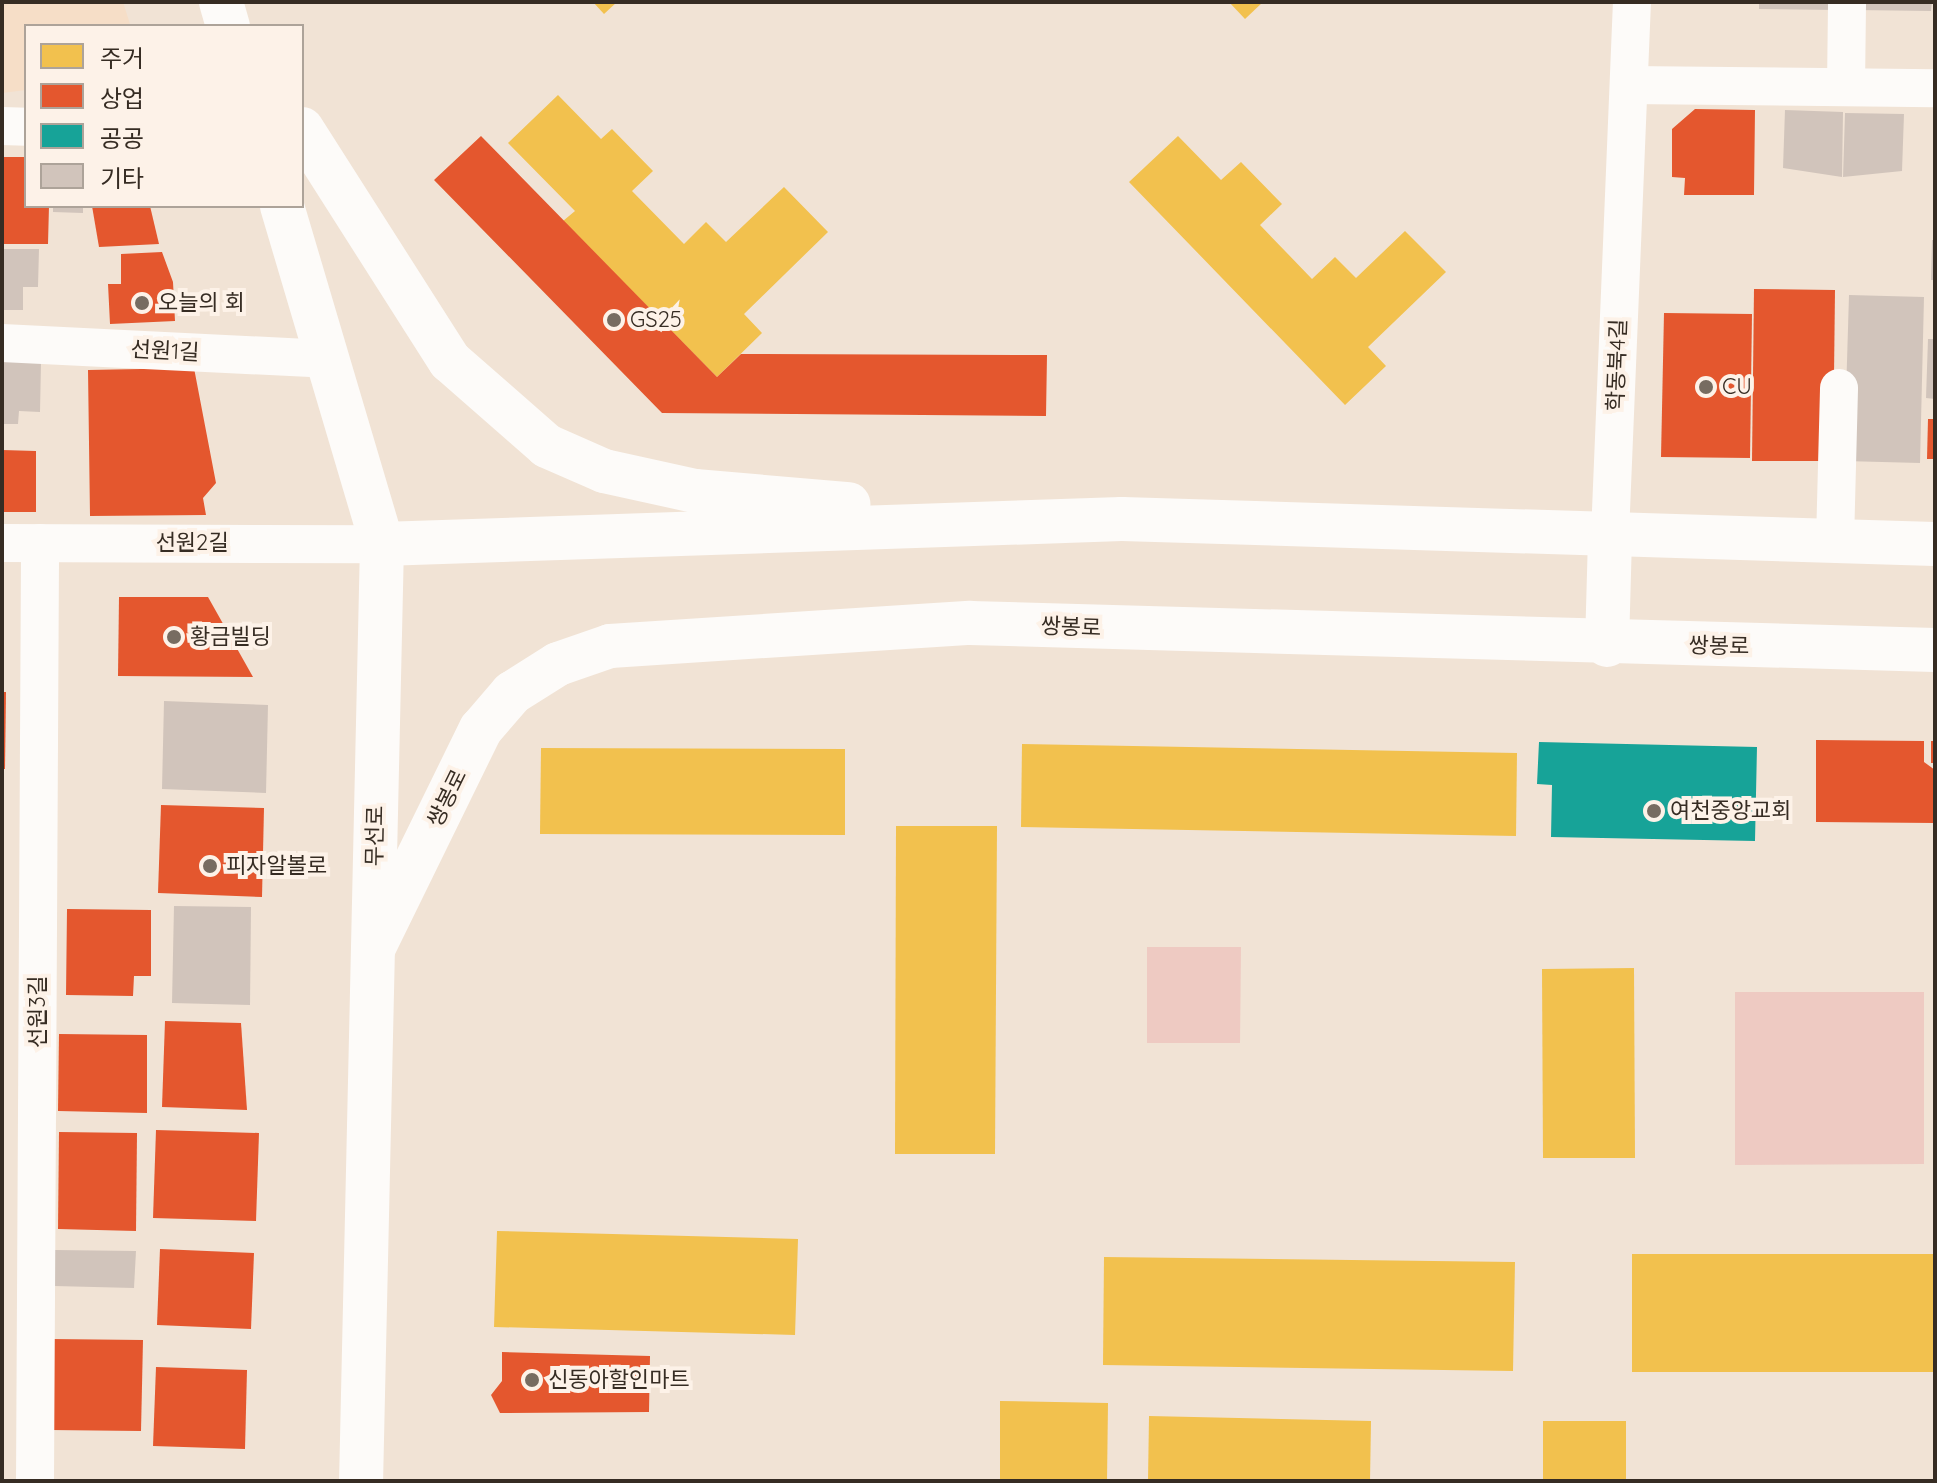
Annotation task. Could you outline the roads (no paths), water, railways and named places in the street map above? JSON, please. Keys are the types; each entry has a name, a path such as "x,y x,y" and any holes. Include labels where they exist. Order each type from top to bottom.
{"street":[{"path":"221,2 227,24"},
{"name":"학동북4길","path":"1607,645 1632,2"},
{"path":"1846,87 1847,2"},
{"path":"1629,85 1935,88"},
{"path":"2,126 24,127"},
{"path":"304,132 450,361 547,446 604,471 695,491 1122,519 1935,544"},
{"name":"무선로","path":"283,208 382,544 361,1481"},
{"name":"선원1길","path":"2,343 327,359"},
{"path":"1835,542 1839,388"},
{"path":"382,544 1122,519"},
{"name":"선원2길","path":"2,543 382,544"},
{"name":"선원3길","path":"35,1481 40,543"},
{"name":"쌍봉로","path":"373,949 481,729 512,693 558,664 610,646 970,623 1607,645 1935,650"}],"place":[{"name":"오늘의 회","path":"142,303"},
{"name":"GS25","path":"614,320"},
{"name":"CU","path":"1706,387"},
{"name":"황금빌딩","path":"174,637"},
{"name":"여천중앙교회","path":"1654,811"},
{"name":"피자알볼로","path":"210,866"},
{"name":"신동아할인마트","path":"532,1380"}]}
